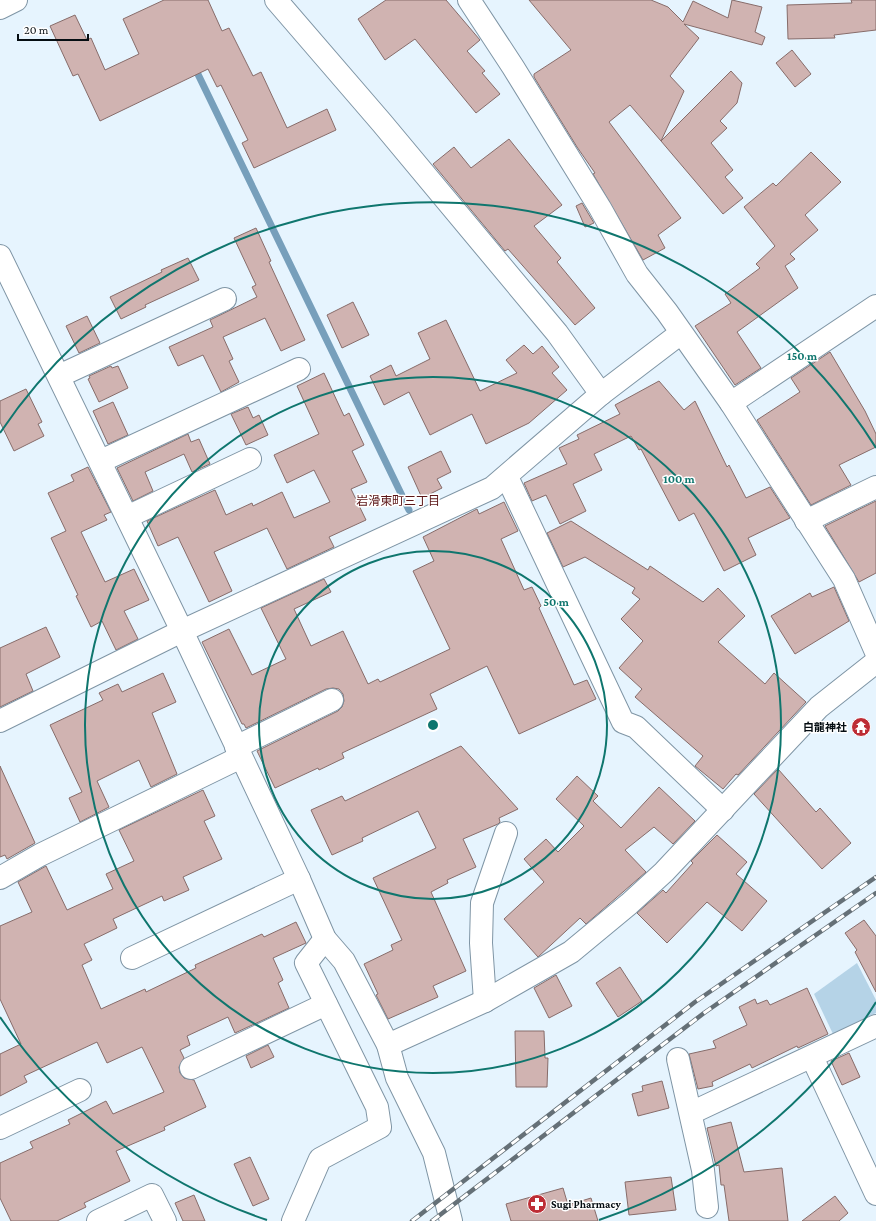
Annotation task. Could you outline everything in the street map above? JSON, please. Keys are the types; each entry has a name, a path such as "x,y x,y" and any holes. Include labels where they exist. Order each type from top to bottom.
{"street":[{"path":"0,8 16,0"},
{"path":"276,0 382,123 557,333 601,394"},
{"path":"469,0 513,67 596,201 637,274 731,403 844,579 876,652"},
{"path":"0,256 101,461 182,631 299,879 325,939 344,961 388,1045 397,1078 421,1123 434,1153 451,1221"},
{"path":"59,376 225,299"},
{"path":"731,403 876,306"},
{"path":"0,721 182,631 492,488 507,477 601,394 681,333"},
{"path":"101,461 299,369"},
{"path":"127,517 250,459"},
{"path":"507,477 623,722 636,727 723,810"},
{"path":"806,521 876,487"},
{"path":"388,1045 485,1001 571,952 629,904 664,872 818,707 876,662"},
{"path":"0,878 40,855 238,752 332,700"},
{"path":"485,1001 481,943 482,902 506,833"},
{"path":"132,958 299,879"},
{"path":"293,1221 320,1159 380,1127 378,1107 306,963 325,939"},
{"path":"191,1068 326,1004"},
{"path":"691,1113 876,1026"},
{"path":"812,1057 870,1165 876,1194"},
{"path":"678,1059 703,1170 707,1207"},
{"path":"0,1128 80,1090"},
{"path":"98,1221 152,1195 165,1221"}],"shaded area":[{"path":"857,963 876,1000 876,1013 833,1034 814,994"}],"building":[{"path":"164,0 208,0 222,31 229,28 253,76 261,72 287,128 327,109 336,130 254,168 242,143 248,140 221,85 217,87 208,69 100,121 78,74 73,76 50,26 75,15 87,40 91,38 105,70 139,54 123,19"},
{"path":"386,0 446,0 480,40 467,51 485,71 482,73 500,94 476,113 415,39 385,60 358,19"},
{"path":"529,0 651,0 668,7 683,22 693,1 728,18 732,0 762,7 755,32 765,37 762,45 684,24 699,38 670,76 684,91 661,141 630,105 609,122 681,218 658,235 665,248 643,260 593,174 595,173 577,147 534,77 534,74 571,50"},
{"path":"851,0 876,0 876,30 834,35 835,38 788,39 787,5 852,3"},
{"path":"792,50 811,74 795,87 776,63"},
{"path":"731,71 742,83 737,103 720,121 727,128 711,143 733,170 725,177 743,198 723,214 661,141"},
{"path":"509,139 562,205 534,226 561,258 557,262 595,308 575,325 508,249 505,251 433,164 454,147 471,168"},
{"path":"811,152 841,182 805,215 818,230 790,254 795,259 785,266 798,288 737,332 761,368 735,385 695,326 731,303 725,294 760,268 756,264 775,246 744,207 773,183 776,186"},
{"path":"582,203 594,223 585,227 576,206"},
{"path":"256,228 271,261 269,262 305,340 281,351 265,318 223,337 233,359 229,361 239,382 221,392 203,355 178,366 169,347 213,327 210,320 257,297 252,287 256,285 234,238"},
{"path":"188,258 199,280 145,305 146,307 121,319 110,297 162,272 161,270"},
{"path":"353,302 369,335 342,348 327,315"},
{"path":"87,316 100,343 79,353 66,326"},
{"path":"446,320 480,391 517,373 506,360 524,345 533,354 542,346 559,367 552,373 567,390 529,423 486,444 472,414 430,435 409,392 384,405 370,376 391,365 396,376 430,359 418,333"},
{"path":"830,352 865,411 876,434 876,447 839,465 851,485 811,505 757,420 800,392 791,378"},
{"path":"111,366 112,368 118,366 128,388 99,402 88,379 90,378 89,376"},
{"path":"324,373 344,416 349,413 364,445 352,451 367,482 351,489 366,520 329,537 334,547 287,569 267,528 214,552 232,591 209,602 178,537 158,546 147,521 215,490 226,515 252,503 253,506 282,492 294,518 330,502 314,470 287,483 274,455 319,434 297,386"},
{"path":"659,381 684,410 695,401 727,467 729,465 746,498 770,487 790,518 748,538 756,555 724,571 694,513 679,521 641,449 639,450 631,436 594,454 602,470 573,484 586,511 560,524 546,495 532,501 524,483 567,464 559,448 579,439 577,435 620,414 615,405"},
{"path":"26,389 42,422 38,424 44,436 14,451 0,422 0,401"},
{"path":"113,402 128,435 108,444 93,411"},
{"path":"248,407 253,418 259,415 268,435 246,445 231,414"},
{"path":"188,434 191,442 199,439 210,464 192,472 184,454 145,472 153,491 133,501 117,468"},
{"path":"441,451 451,472 437,479 442,488 422,498 408,467"},
{"path":"88,467 111,512 104,515 107,520 81,532 105,582 134,569 149,600 124,611 138,639 116,650 102,621 91,627 76,596 78,595 51,538 66,531 48,493 74,481 71,475"},
{"path":"876,501 876,573 859,582 825,526"},
{"path":"504,502 518,531 501,539 524,590 532,587 541,606 539,608 574,685 587,680 596,699 519,734 487,666 430,694 437,709 342,753 344,758 275,788 257,751 338,711 342,707 344,701 343,694 339,689 326,689 246,728 244,724 242,724 202,642 229,629 252,675 286,659 261,608 324,579 331,592 294,609 311,646 343,631 368,684 378,679 380,682 450,649 413,571 434,561 423,537 477,509 479,514"},
{"path":"571,521 648,570 650,566 703,602 718,588 745,616 718,642 765,684 774,673 806,702 723,789 695,766 703,756 635,697 642,689 619,668 643,641 621,619 640,599 632,593 635,588 585,557 563,567 547,533"},
{"path":"834,587 849,621 795,654 771,616 810,593 812,597"},
{"path":"46,627 60,657 26,674 33,691 0,707 0,648"},
{"path":"163,673 176,702 152,713 177,774 151,787 139,760 97,781 109,807 80,822 69,798 82,792 50,725 103,700 99,693 118,684 122,692"},
{"path":"461,746 518,809 499,818 500,822 498,824 463,839 476,867 447,880 448,883 431,892 466,971 433,986 438,997 388,1019 376,995 378,994 364,964 393,950 391,945 402,940 373,878 436,848 418,811 362,838 363,841 332,855 311,810 342,796 345,801"},
{"path":"0,766 35,843 7,859 5,855 0,857"},
{"path":"778,769 816,812 820,808 851,843 822,869 754,794"},
{"path":"577,776 598,796 593,801 621,828 659,787 695,821 673,844 654,827 625,850 646,872 586,924 580,918 538,957 504,919 544,882 524,859 546,839 558,852 584,826 556,799"},
{"path":"203,790 215,816 204,821 222,859 183,877 189,890 164,901 162,896 113,919 117,928 84,944 92,960 82,965 101,1009 145,989 146,992 196,968 195,965 262,934 264,937 296,922 306,943 273,958 283,980 278,983 289,1008 235,1033 228,1017 187,1036 190,1045 180,1050 184,1058 179,1067 180,1073 184,1078 194,1080 206,1107 164,1127 165,1130 116,1151 130,1181 84,1203 86,1207 57,1221 11,1221 0,1198 0,1163 33,1148 30,1142 70,1124 68,1120 106,1101 113,1114 164,1092 142,1047 107,1063 97,1042 24,1076 27,1082 0,1096 0,1054 21,1044 0,999 0,926 32,912 18,882 46,866 67,910 113,889 106,874 134,861 119,830"},
{"path":"717,835 747,862 736,874 767,901 742,931 707,902 667,943 637,913 663,890 666,893 693,863 691,861"},
{"path":"864,920 876,936 876,992 855,952 857,950 845,933"},
{"path":"620,967 642,1001 618,1017 596,983"},
{"path":"556,975 572,1006 549,1018 534,988"},
{"path":"807,988 828,1034 798,1048 797,1046 752,1068 750,1064 712,1082 713,1086 698,1089 689,1054 716,1048 713,1041 747,1025 739,1007 755,999 757,1004 767,1000 770,1005"},
{"path":"515,1031 544,1031 545,1058 548,1058 547,1087 516,1087"},
{"path":"268,1045 274,1057 251,1068 246,1056"},
{"path":"849,1053 860,1077 842,1085 831,1061"},
{"path":"662,1081 669,1108 638,1116 632,1094 643,1091 642,1086"},
{"path":"731,1122 744,1172 782,1168 788,1221 729,1221 724,1185 721,1185 719,1165 716,1166 707,1128"},
{"path":"250,1157 269,1199 253,1206 234,1164"},
{"path":"671,1177 676,1210 629,1215 625,1182"},
{"name":"Sugi Pharmacy","path":"563,1188 568,1205 591,1198 598,1221 511,1221 506,1204"},
{"path":"194,1195 205,1221 183,1221 175,1203"},
{"path":"835,1196 848,1213 839,1221 802,1221"}],"waterway":[{"path":"194,66 409,510"}],"railway":[{"path":"412,1221 695,1002 876,877"},
{"path":"432,1221 704,1013 876,893"}],"place":[{"name":"白龍神社","path":"861,727"},
{"name":"Sugi Pharmacy","path":"537,1204"}],"district":[{"name":"岩滑東町三丁目","path":"398,501"}]}
